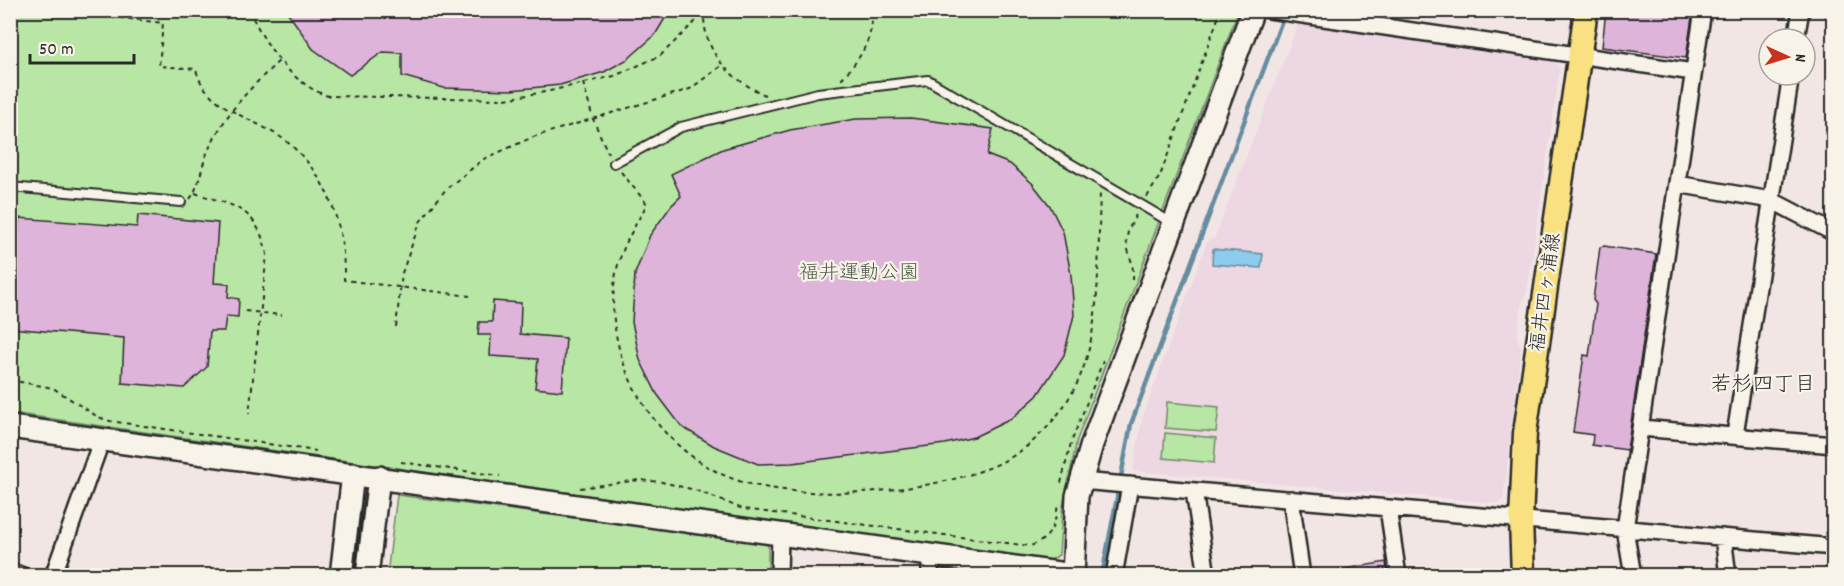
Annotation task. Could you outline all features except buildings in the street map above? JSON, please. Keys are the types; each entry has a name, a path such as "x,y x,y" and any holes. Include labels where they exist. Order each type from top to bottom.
{"main road":[{"name":"福井四ヶ浦線","path":"1523,576 1521,520 1528,402 1586,10"}],"street":[{"path":"10,427 780,534 930,565 1073,575 1074,525 1081,481 1092,444 1253,10"},
{"path":"1633,576 1626,529 1703,10"},
{"path":"1798,27 1801,10"},
{"path":"1272,11 1693,72"},
{"path":"1735,435 1789,87"},
{"path":"1677,184 1771,200 1833,233"},
{"path":"1641,428 1833,441"},
{"path":"53,576 102,439"},
{"path":"342,576 353,474"},
{"path":"367,576 379,477"},
{"path":"1081,481 1833,547"},
{"path":"1114,576 1129,485"},
{"path":"1194,491 1207,576"},
{"path":"1291,500 1302,576"},
{"path":"1388,508 1398,576"},
{"path":"779,576 780,534"},
{"path":"1723,537 1728,576"},
{"path":"10,571 23,576"}],"lane":[{"path":"614,163 681,127 818,93 928,80 1173,224"},
{"path":"10,187 181,202"}],"path":[{"path":"57,10 163,23 159,66 195,69 199,83 211,97 285,141 313,169 327,191 339,223 345,256 344,280 470,296"},
{"path":"249,10 265,44 308,89 328,96 505,99 614,76 660,56 704,12"},
{"path":"818,93 839,81 856,64 868,43 872,10"},
{"path":"1133,285 1134,272 1125,239 1129,226 1160,176 1221,10"},
{"path":"704,12 708,41 721,66 742,84 767,96"},
{"path":"181,202 189,200 195,193 206,153 231,109 280,60"},
{"path":"396,327 402,273 420,222 446,189 484,159 533,137 690,89 721,66"},
{"path":"583,83 603,146 647,204 625,242 615,278 613,314 620,357 650,416 694,456 725,476 745,483 810,492 862,492 966,477 1006,460 1028,446 1053,421 1070,398 1084,370 1092,340 1100,181"},
{"path":"195,193 241,209 262,231 267,254 249,414"},
{"path":"245,311 282,315"},
{"path":"1061,488 1071,443 1104,359"},
{"path":"10,381 53,388 98,417 110,421 319,451"},
{"path":"401,462 502,477"},
{"path":"580,488 639,480 662,482 694,490 743,509 1030,546 1046,539 1051,532 1059,500"}],"shaded area":[{"path":"1298,24 1553,58 1560,69 1527,292 1522,302 1517,337 1521,348 1503,500 1497,503 1133,471 1142,419 1208,239 1214,239"}],"green space":[{"name":"福井運動公園","path":"11,11 1238,11 1077,440 1062,511 1059,555 1049,561 11,413"},
{"path":"1167,402 1219,407 1216,432 1165,428"},
{"path":"1165,433 1216,438 1214,463 1163,458"},
{"path":"397,495 768,543 768,575 387,575"}],"water":[{"path":"1213,249 1263,254 1261,268 1212,264"}],"waterway":[{"path":"1102,576 1131,424 1284,15"}],"district":[{"name":"若杉四丁目","path":"1763,383"}]}
